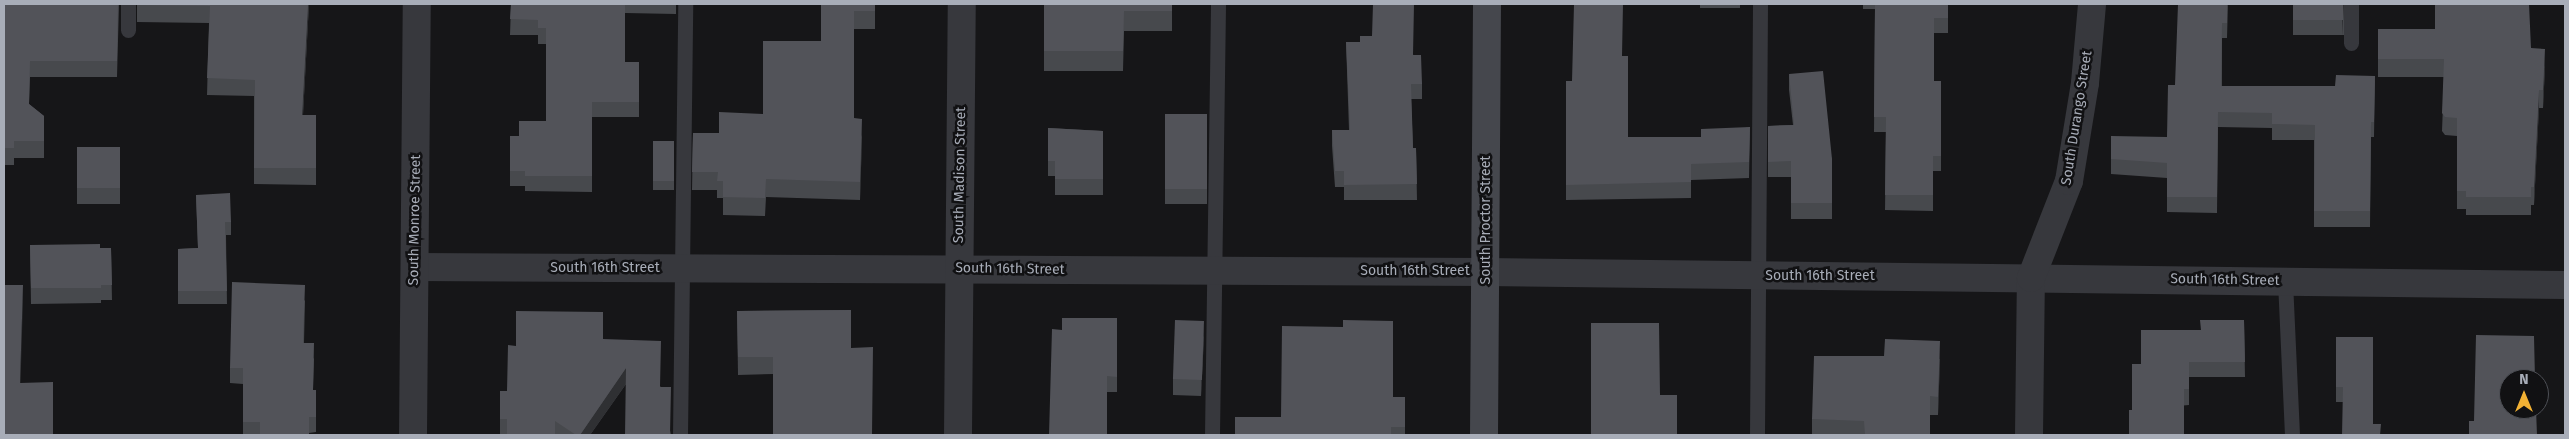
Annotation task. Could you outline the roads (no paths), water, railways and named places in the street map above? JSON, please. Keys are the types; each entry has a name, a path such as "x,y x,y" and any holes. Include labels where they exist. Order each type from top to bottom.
{"street":[{"name":"South Monroe Street","path":"413,435 417,4"},
{"name":"South Madison Street","path":"958,435 962,4"},
{"name":"South Proctor Street","path":"1484,435 1488,4"},
{"name":"South Durango Street","path":"2029,435 2031,278 2069,181 2085,82 2092,4"},
{"name":"South 16th Street","path":"415,267 959,268 1486,272 2565,285"}],"lane":[{"path":"128,4 128,30"},
{"path":"680,435 685,4"},
{"path":"1212,435 1218,4"},
{"path":"1757,435 1760,4"},
{"path":"2351,43 2352,4"},
{"path":"2285,281 2292,435"}]}
